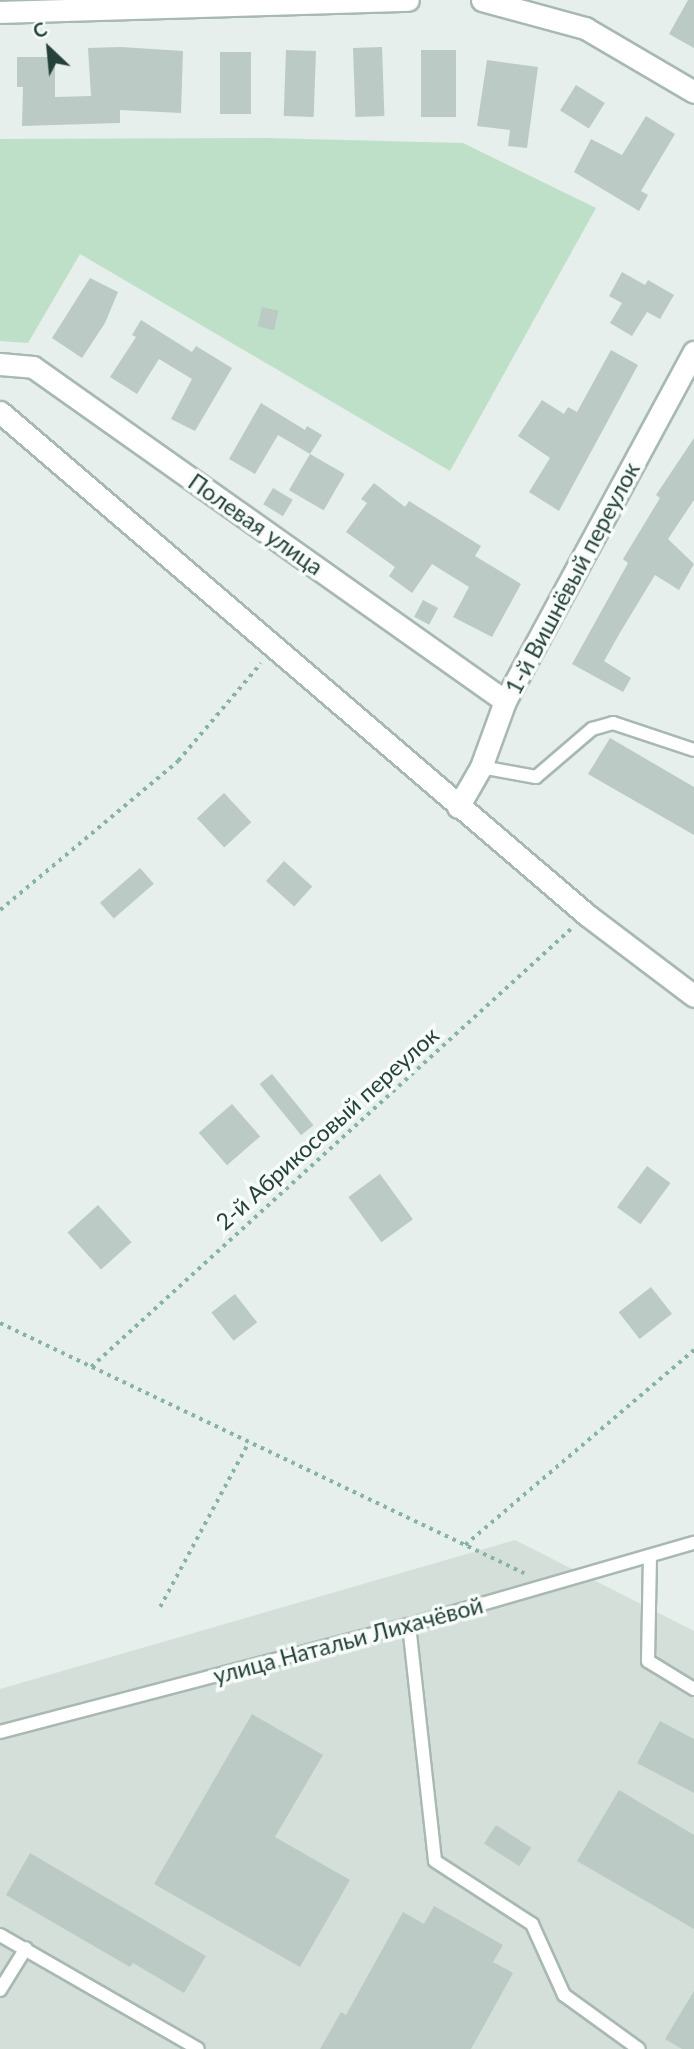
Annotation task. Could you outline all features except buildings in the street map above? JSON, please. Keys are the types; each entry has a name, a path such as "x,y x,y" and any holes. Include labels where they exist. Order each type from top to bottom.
{"street":[{"path":"0,12 408,0"},
{"path":"482,0 585,28 694,92"},
{"name":"1-й Вишнёвый переулок","path":"458,807 481,766 505,701 694,352"},
{"name":"Полевая улица","path":"0,364 33,366 505,701"},
{"path":"0,412 458,807 587,915 694,996"}],"lane":[{"path":"481,766 536,777 592,729 613,723 694,751"},
{"name":"улица Натальи Лихачёвой","path":"0,1732 409,1625 694,1543"},
{"path":"650,1556 648,1661 694,1689"},
{"path":"409,1625 435,1861 532,1924 564,1995 639,2049"},
{"path":"0,1935 198,2049"},
{"path":"0,1990 26,1948"}],"path":[{"path":"0,910 178,761 274,648"},
{"name":"2-й Абрикосовый переулок","path":"91,1367 587,915"},
{"path":"0,1323 548,1585"},
{"path":"465,1545 694,1350"},
{"path":"160,1607 249,1442"}],"shaded area":[{"path":"515,1540 694,1631 694,2049 0,2049 0,1689"}],"green space":[{"path":"266,138 463,143 596,208 450,471 80,254 28,343 0,341 0,139"}]}
